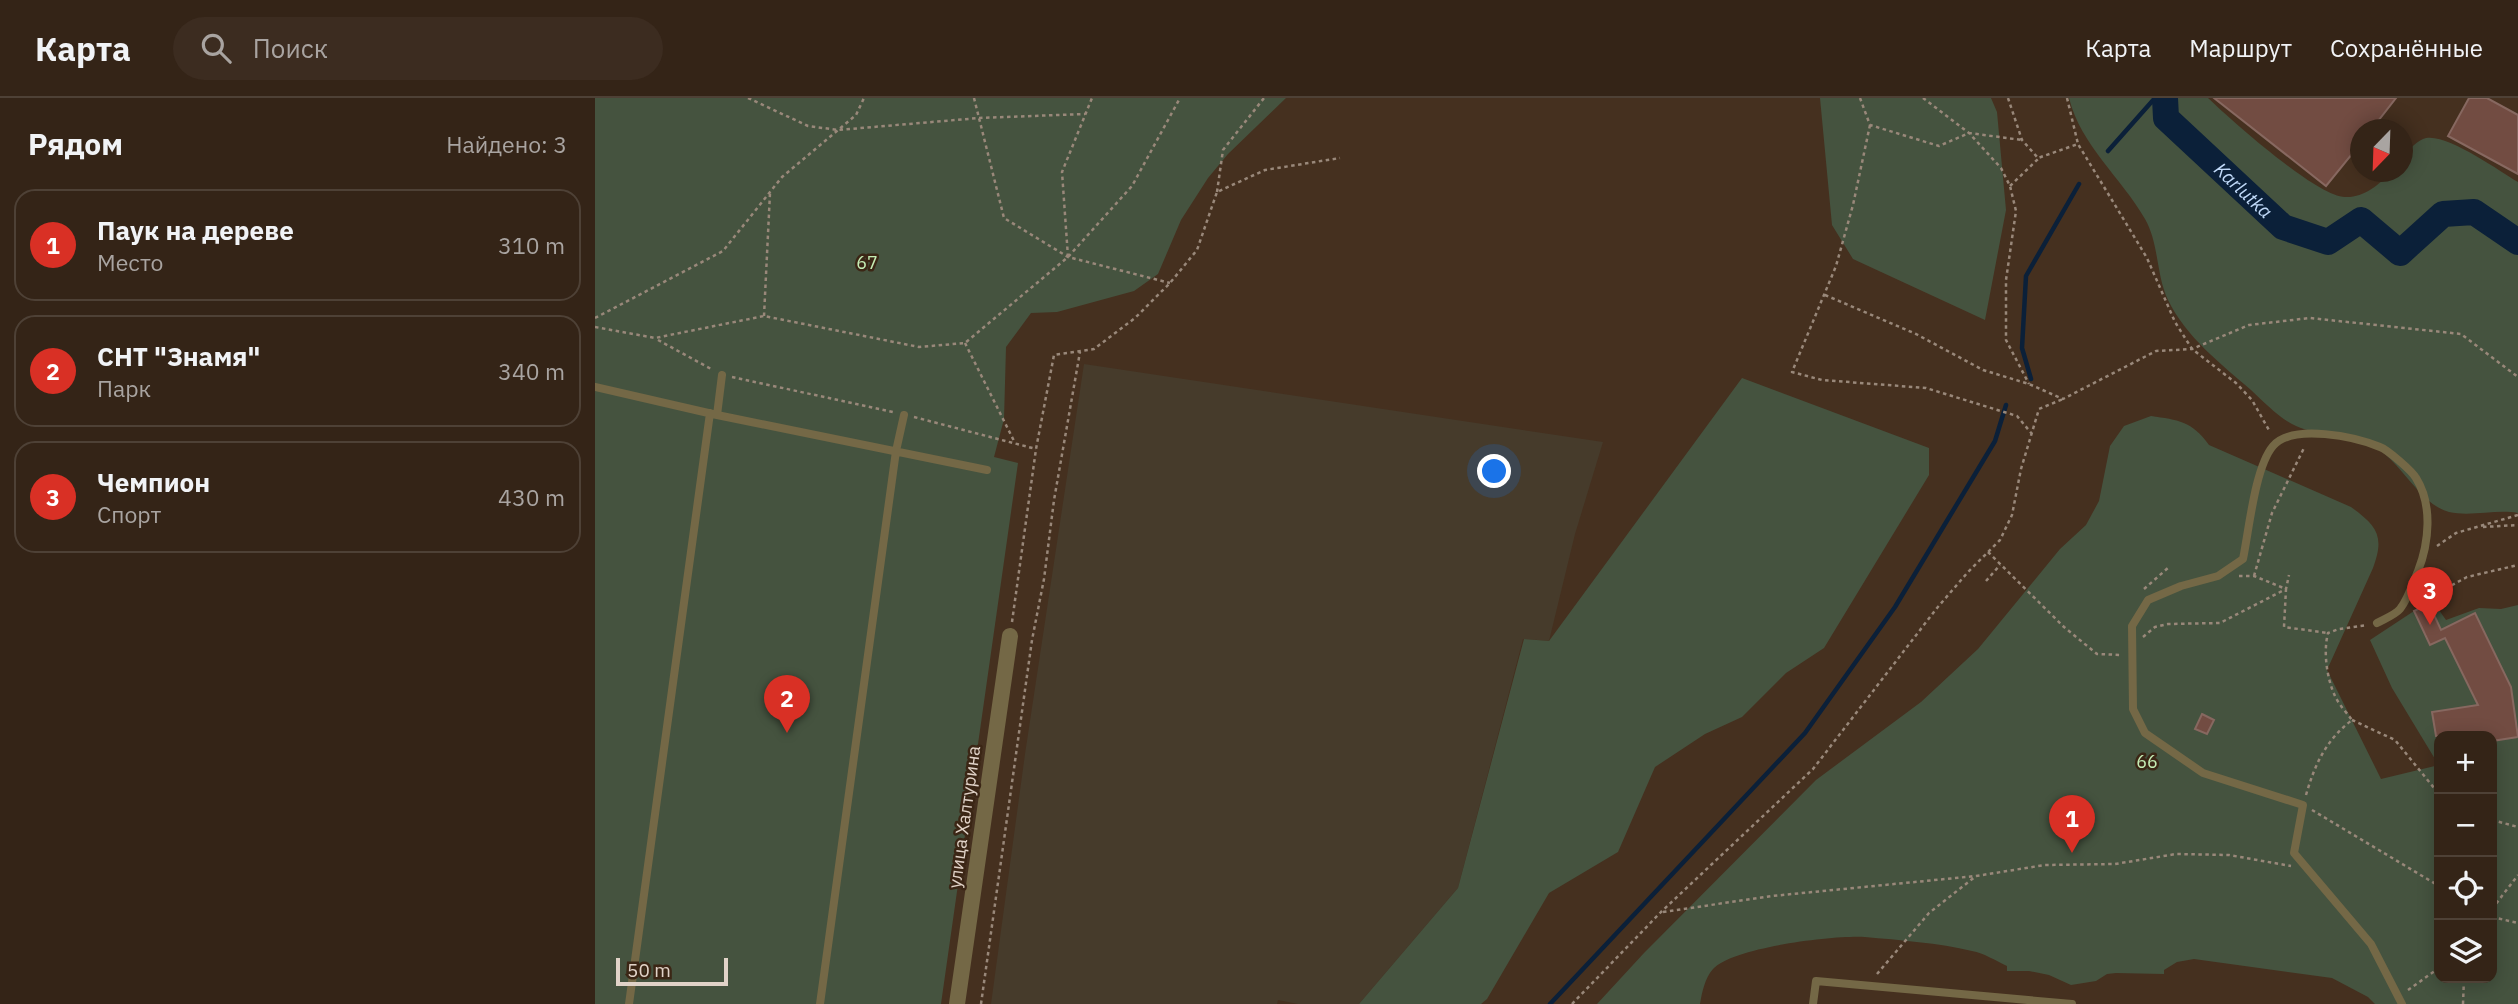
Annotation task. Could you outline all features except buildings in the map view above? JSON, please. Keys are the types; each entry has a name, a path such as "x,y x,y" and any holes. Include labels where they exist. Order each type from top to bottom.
{"street":[{"name":"улица Халтурина","path":"957,1004 1010,636"}],"lane":[{"path":"629,1004 713,414 722,375"},
{"path":"595,387 987,470"},
{"path":"820,1004 896,451 904,415"},
{"path":"2377,623 2399,611 2424,554 2428,524 2425,504 2416,478 2383,448 2338,435 2305,433 2276,443 2261,471 2243,559 2218,576 2181,586 2148,600 2132,626 2133,709 2145,733 2203,774 2303,805 2294,853 2371,944 2400,1000"},
{"path":"1813,1004 1816,981 2072,1004"}],"path":[{"path":"748,98 809,125 838,130 979,118 1086,114"},
{"path":"595,318 723,251 782,177 856,115 864,98"},
{"path":"974,98 1004,218 1068,257 1170,283"},
{"path":"1068,257 1062,172 1092,98"},
{"path":"655,338 764,316 919,347 965,343 1068,257 1132,186 1179,98"},
{"path":"1010,636 1036,449 1054,355 1094,349 1104,342 1135,318 1170,283 1197,250 1217,192 1223,150 1264,98"},
{"path":"1860,98 1870,125 1853,205 1825,295 1792,372 1822,380 1926,388 2017,416 2032,434"},
{"path":"1923,98 1969,133 2001,168 2010,186 2016,211 2006,280 2005,340 2029,384"},
{"path":"2008,98 2022,140 2038,158"},
{"path":"2067,98 2078,144 2147,258 2175,322 2192,349 2236,383 2252,400 2276,443"},
{"path":"1870,125 1939,146 1969,133 2022,140"},
{"path":"2010,186 2038,158 2078,144"},
{"path":"1217,192 1265,170 1340,158"},
{"path":"764,316 770,192"},
{"path":"1825,295 1916,334 1983,370 2029,384 2063,399"},
{"path":"1572,1004 1661,912 1813,769 1937,608 2000,540 2012,515 2021,469 2039,409 2156,351 2192,349 2249,324 2310,318 2461,334 2518,377"},
{"path":"595,327 655,338 722,375 904,415 1036,449"},
{"path":"965,343 1016,444"},
{"path":"981,1004 1032,640 1080,352"},
{"path":"2286,589 2254,576 2272,513 2304,448"},
{"path":"2424,554 2456,533 2518,515"},
{"path":"2479,526 2518,525"},
{"path":"1988,552 2064,627 2097,653 2122,655"},
{"path":"1986,581 2001,564"},
{"path":"2411,587 2430,597 2467,577 2518,565"},
{"path":"2289,575 2284,627 2328,633 2377,623"},
{"path":"2155,627 2168,624 2220,623 2286,589"},
{"path":"2328,633 2325,641 2328,672 2336,698 2352,720 2395,740 2434,788"},
{"path":"2352,720 2327,744 2314,769 2303,805 2434,883"},
{"path":"2497,821 2518,827"},
{"path":"1661,912 1772,896 1976,876 2045,865 2115,864 2176,854 2229,855 2291,867 2294,853"},
{"path":"2497,902 2518,875"},
{"path":"1867,986 1929,914 1976,876"},
{"path":"2497,918 2518,923"},
{"path":"2400,1000 2434,972"},
{"path":"2463,1004 2464,983"}],"shaded area":[{"path":"1084,364 1603,442 1575,534 1549,641 1523,639 1458,888 1359,1004 1298,1004 1278,1000 1277,1004 991,1004 1025,754"}],"green space":[{"name":"67","path":"595,98 1286,98 1228,154 1208,178 1181,220 1158,274 1134,291 1057,312 1031,313 1006,347 1004,419 994,457 1018,463 941,1004 595,1004"},
{"path":"1820,98 1991,98 1997,112 2006,210 1985,320 1853,259 1832,225"},
{"path":"2069,98 2208,98 2295,171 2332,193 2345,197 2370,190 2381,182 2413,182 2413,146 2423,139 2432,138 2457,146 2518,182 2518,513 2457,513 2437,507 2377,448 2355,438 2300,428 2292,424 2216,360 2184,326 2168,300 2150,228 2092,146"},
{"path":"1742,378 1929,448 1929,475 1824,648 1786,673 1742,717 1705,734 1655,767 1618,852 1549,893 1487,999 1481,1004 1359,1004 1458,888 1524,639 1549,641"},
{"name":"66","path":"2151,416 2184,423 2197,431 2209,445 2351,507 2373,526 2378,540 2377,557 2327,670 2381,779 2434,766 2434,983 2497,983 2497,731 2434,731 2434,757 2392,688 2370,640 2414,611 2434,603 2446,620 2479,608 2501,609 2518,605 2518,1004 2375,1004 2368,997 2332,978 2194,959 2177,962 2164,970 2164,974 2107,974 2096,981 2071,985 2049,975 2007,971 2007,966 1990,957 1959,948 1851,937 1785,944 1741,954 1724,961 1713,969 1708,977 1700,1004 1597,1004 1816,780 1921,702 1978,649 2060,549 2086,525 2099,501 2110,446 2124,426"}],"waterway":[{"path":"2108,151 2155,98"},
{"name":"Karlutka","path":"2165,98 2166,118 2283,227 2328,242 2361,220 2400,253 2443,214 2474,212 2518,242"},
{"path":"2031,379 2022,348 2026,276 2079,184"},
{"path":"1550,1004 1805,733 1895,607 1995,441 2006,405"}],"place":[{"name":"Чемпион","path":"2430,625"},
{"name":"СНТ \"Знамя\"","path":"787,733"},
{"name":"Паук на дереве","path":"2072,853"}]}
